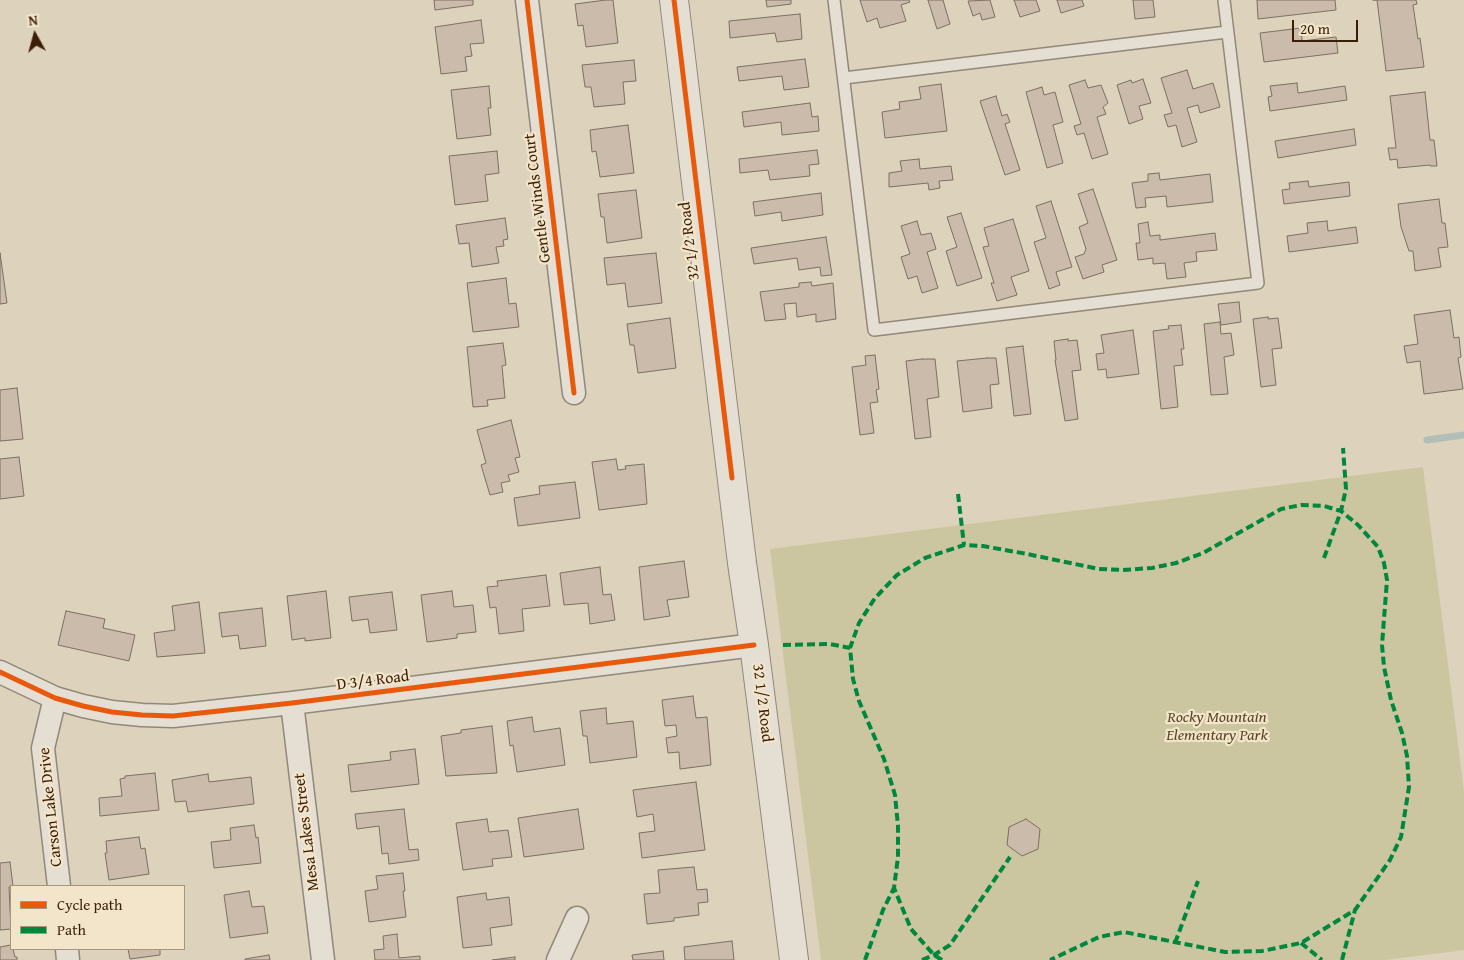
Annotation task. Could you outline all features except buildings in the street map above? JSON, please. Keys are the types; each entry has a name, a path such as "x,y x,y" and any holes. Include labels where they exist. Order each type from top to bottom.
{"street":[{"name":"Gentle Winds Court","path":"527,0 574,393"},
{"name":"32 1/2 Road","path":"674,0 742,563 794,960"},
{"name":"D 3/4 Road","path":"0,672 55,698 83,706 142,715 173,716 292,703 754,645"},
{"name":"Carson Lake Drive","path":"55,698 42,748 59,885"},
{"name":"Mesa Lakes Street","path":"292,703 323,960"},
{"path":"558,960 577,918"}],"lane":[{"path":"834,0 874,330 1258,283 1224,0"},
{"path":"844,78 1227,32"}],"green space":[{"name":"Rocky Mountain Elementary Park","path":"1423,467 1464,791 1464,950 1386,960 821,960 770,549"}],"waterway":[{"path":"1427,440 1464,435"}],"marked path":[{"path":"1324,558 1341,511 1346,489 1343,448"},
{"path":"958,494 964,545"},
{"path":"942,960 934,955 911,929 894,888 898,857 895,795 884,759 859,701 853,679 850,648 859,623 875,598 897,575 925,558 964,545 983,546 1099,569 1152,568 1176,563 1203,553 1281,509 1301,505 1324,506 1341,511 1358,525 1378,547 1384,563 1387,580 1382,645 1384,667 1407,756 1409,787 1401,837 1390,860 1355,910 1301,943 1262,951 1225,952 1124,932 1099,937 1050,960"},
{"path":"783,645 830,644 850,648"},
{"path":"922,960 950,945 1010,857"},
{"path":"1175,943 1198,881"},
{"path":"865,960 883,910 894,888"},
{"path":"1342,960 1355,910"},
{"path":"1301,943 1322,960"}],"cycle path":[{"path":"527,0 574,393"},
{"path":"674,0 732,478"},
{"path":"0,672 55,698 83,706 112,712 173,716 292,703 754,645"}]}
